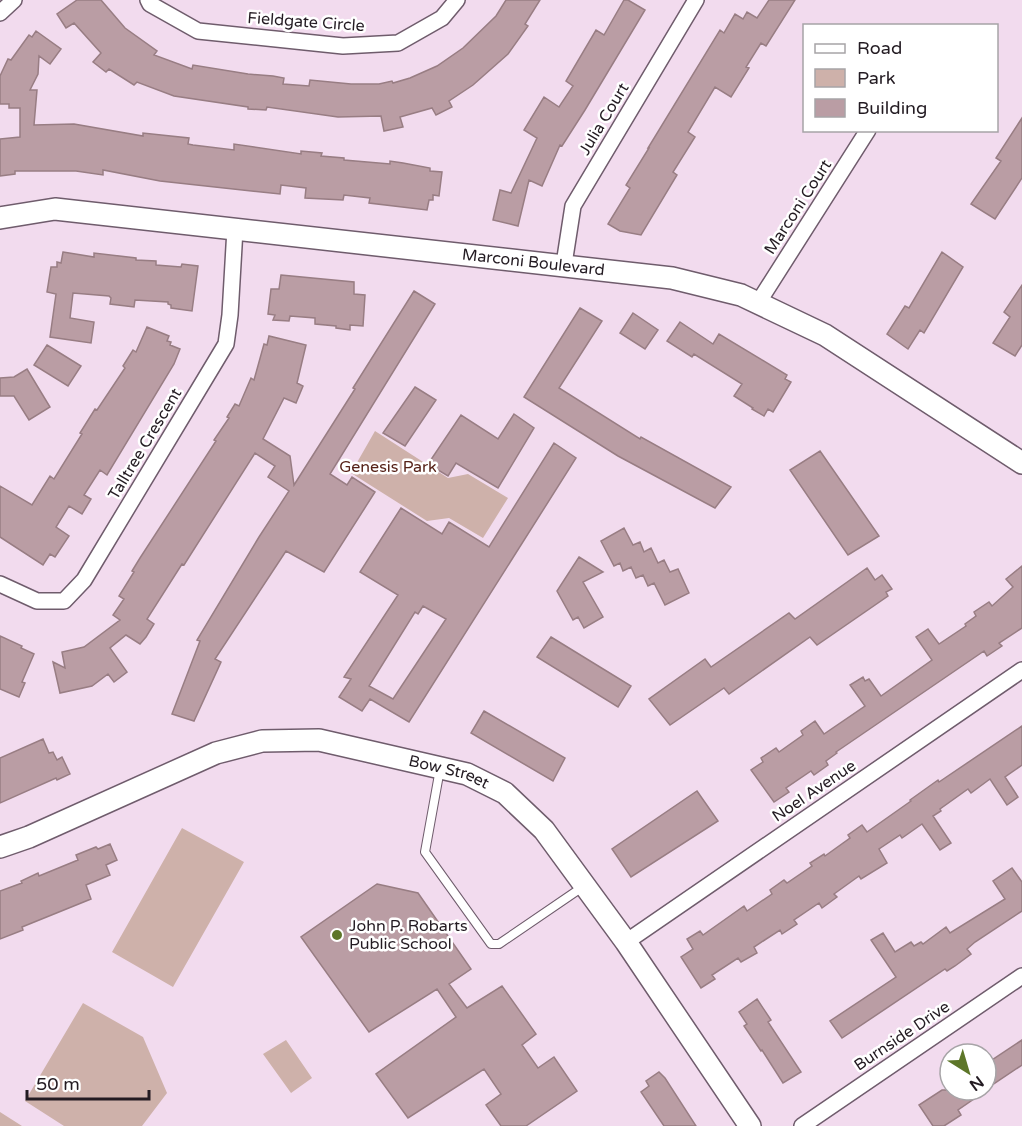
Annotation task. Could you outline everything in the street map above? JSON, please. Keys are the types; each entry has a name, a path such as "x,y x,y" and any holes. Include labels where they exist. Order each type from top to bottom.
{"street":[{"path":"0,13 14,0"},
{"name":"Fieldgate Circle","path":"148,0 150,4 198,31 343,46 398,43 442,18 457,0"},
{"name":"Julia Court","path":"564,264 573,206 696,0"},
{"name":"Marconi Court","path":"758,303 867,132"},
{"name":"Marconi Boulevard","path":"0,218 55,209 564,264 672,278 741,295 825,335 1022,463"},
{"name":"Talltree Crescent","path":"0,584 37,601 64,601 84,580 226,344 235,229"},
{"name":"Noel Avenue","path":"626,942 1022,670"},
{"name":"Bow Street","path":"0,847 29,837 216,753 262,741 319,740 467,774 506,793 544,830 626,942 750,1126"},
{"name":"Burnside Drive","path":"802,1126 1022,976"}],"lane":[{"path":"440,768 425,852 491,945 499,944 585,885"}],"green space":[{"name":"Genesis Park","path":"375,431 448,478 468,474 508,498 483,538 449,518 427,521 351,473"},
{"path":"182,828 244,862 173,987 112,952"},
{"path":"83,1003 143,1037 167,1093 142,1126 64,1126 25,1101"},
{"path":"286,1040 312,1078 291,1093 263,1054"},
{"path":"0,1112 22,1126 0,1126"}],"building":[{"path":"77,0 101,0 125,28 157,51 154,55 192,69 193,65 273,76 284,78 283,84 309,86 310,80 379,84 410,78 437,66 463,48 496,16 506,0 540,0 525,24 528,26 508,54 473,85 449,101 452,107 436,115 432,108 400,117 403,127 384,131 381,116 338,117 267,107 266,110 248,109 248,107 174,96 137,82 134,85 109,69 106,72 93,62 101,53 74,23 66,28 57,14"},
{"path":"624,0 645,10 585,110 562,146 560,145 542,186 529,180 518,226 493,220 500,190 511,193 537,138 524,130 544,97 559,107 573,86 566,81 596,30 604,35"},
{"path":"769,0 795,0 766,46 761,43 731,97 715,87 688,132 695,137 673,172 677,175 641,235 620,231 608,224 630,188 626,185 720,30 724,33 735,14 743,19 747,12 757,18"},
{"path":"36,31 61,49 50,64 39,56 38,74 30,90 37,90 34,125 74,124 143,136 143,133 189,138 188,144 234,150 234,144 301,154 301,151 322,153 321,156 344,158 344,160 403,163 442,172 439,196 433,195 433,200 429,200 427,210 369,203 370,198 344,195 343,200 305,198 306,188 281,185 280,194 160,181 103,170 103,175 76,171 15,171 15,174 0,176 0,139 20,137 20,108 9,108 9,104 0,104 0,76 8,59 11,60 29,35 32,37"},
{"path":"1022,118 1022,178 995,219 971,204 1001,161 996,158"},
{"path":"63,252 94,257 94,253 136,258 136,260 156,261 156,265 198,266 192,311 171,308 168,302 135,300 134,307 110,304 109,296 73,293 70,318 94,322 91,343 50,337 56,294 47,292 51,267 57,267 57,262 61,263"},
{"path":"942,252 963,267 924,333 920,330 908,349 887,334 905,306 909,308"},
{"path":"281,275 354,282 354,294 365,295 363,326 350,325 350,330 315,324 315,318 290,316 289,321 273,320 275,315 268,314 271,289 279,289"},
{"path":"1022,285 1022,345 1015,356 993,343 1010,317 1004,312"},
{"path":"414,291 435,304 330,474 347,485 352,477 375,492 324,572 286,551 215,659 221,662 194,721 172,714 200,641 197,640 289,491 268,477 275,466 255,453 147,619 154,624 146,637 140,644 126,635 110,648 127,672 114,682 108,674 92,686 60,693 53,662 65,668 62,652 84,647 120,620 113,615 124,599 119,596 134,572 132,571 216,441 214,440 229,418 227,417 235,404 239,406 251,378 254,380 264,344 267,345 269,336 306,345 297,383 303,386 296,403 284,398 263,439 290,456 294,485"},
{"path":"580,308 602,321 559,388 640,439 641,437 731,487 715,508 618,456 524,397"},
{"path":"633,313 658,330 645,349 620,333"},
{"path":"680,322 713,344 719,334 787,375 785,379 791,382 773,412 768,409 764,416 752,409 734,396 742,384 694,354 692,357 667,341"},
{"path":"147,327 169,336 167,341 171,342 170,345 180,349 174,364 107,475 100,470 84,495 91,499 82,514 69,506 56,527 69,536 55,557 50,554 43,565 0,537 0,486 32,505 50,476 54,479 95,409 97,410 125,368 123,366 133,350 136,352"},
{"path":"47,345 81,366 68,386 34,365"},
{"path":"27,369 50,407 29,420 14,396 0,396 0,378 14,377"},
{"path":"415,387 436,400 405,446 383,433"},
{"path":"514,414 534,428 498,488 456,463 448,476 428,464 461,415 498,439"},
{"path":"554,443 576,458 409,722 370,699 362,711 339,697 351,679 344,677 398,595 360,572 401,508 442,534 449,522 489,547","holes":["423,606 446,619 393,699 369,686 415,612 418,614"]},
{"path":"820,451 879,536 848,555 790,470"},
{"path":"624,528 633,545 640,542 644,552 651,548 658,563 664,560 670,572 678,569 689,593 665,605 654,583 648,586 643,575 636,578 631,567 623,571 620,563 614,566 601,541"},
{"path":"579,557 603,572 583,582 603,617 584,628 578,617 573,620 557,591"},
{"path":"1022,566 1022,628 999,643 1002,646 987,656 984,651 836,752 826,761 828,765 814,775 811,771 786,788 789,792 774,802 751,770 763,762 761,758 776,748 779,752 803,735 801,731 815,721 824,734 865,706 850,685 863,677 865,681 869,679 881,696 932,660 916,637 928,629 939,644 966,626 965,624 976,616 974,612 989,602 992,606 1013,587 1006,579"},
{"path":"867,568 875,580 882,575 892,589 886,592 888,596 817,645 810,637 729,694 724,688 670,725 649,699 705,659 711,667 789,613 795,619"},
{"path":"0,636 34,654 22,682 25,683 19,697 0,689"},
{"path":"551,637 631,686 618,707 537,657"},
{"path":"484,711 565,758 553,781 471,733"},
{"path":"1022,726 1022,765 1005,777 1018,797 1007,805 990,779 971,793 968,789 933,816 951,843 940,850 922,824 902,838 900,835 879,849 887,863 861,879 859,876 834,894 837,897 822,908 819,903 794,920 797,924 782,934 780,930 754,947 757,953 741,962 738,958 712,975 715,979 701,988 681,957 693,949 687,939 700,931 703,935 744,906 747,911 772,894 770,890 784,880 787,883 812,866 810,863 824,854 825,856 850,838 848,835 862,825 867,832 938,780 939,782"},
{"path":"43,739 49,753 53,752 57,760 62,757 70,774 0,803 0,758"},
{"path":"697,791 718,821 631,877 612,849"},
{"path":"110,844 117,860 106,865 110,875 86,885 91,899 22,927 23,930 0,939 0,891 22,883 21,881 38,873 39,876 78,860 76,855"},
{"path":"1012,868 1022,882 1022,911 975,942 967,949 971,954 955,966 947,971 945,969 842,1038 830,1021 896,977 871,940 883,933 895,952 911,942 914,946 921,942 923,944 946,927 950,933 1005,899 993,881"},
{"path":"377,884 418,893 471,969 449,984 467,1008 502,986 536,1034 522,1045 538,1068 554,1057 577,1091 526,1126 501,1126 486,1105 501,1094 484,1069 408,1118 376,1074 456,1017 437,989 369,1032 301,937"},
{"path":"757,999 771,1020 768,1022 801,1072 783,1083 744,1026 747,1024 739,1012"},
{"path":"1022,1040 1022,1065 998,1081 998,1056"},
{"path":"659,1072 696,1126 664,1126 641,1092 649,1086 646,1081"},
{"path":"938,1093 938,1102 970,1102 958,1110 961,1115 944,1126 933,1126 919,1105"}],"place":[{"name":"John P. Robarts Public School","path":"337,935"}]}
